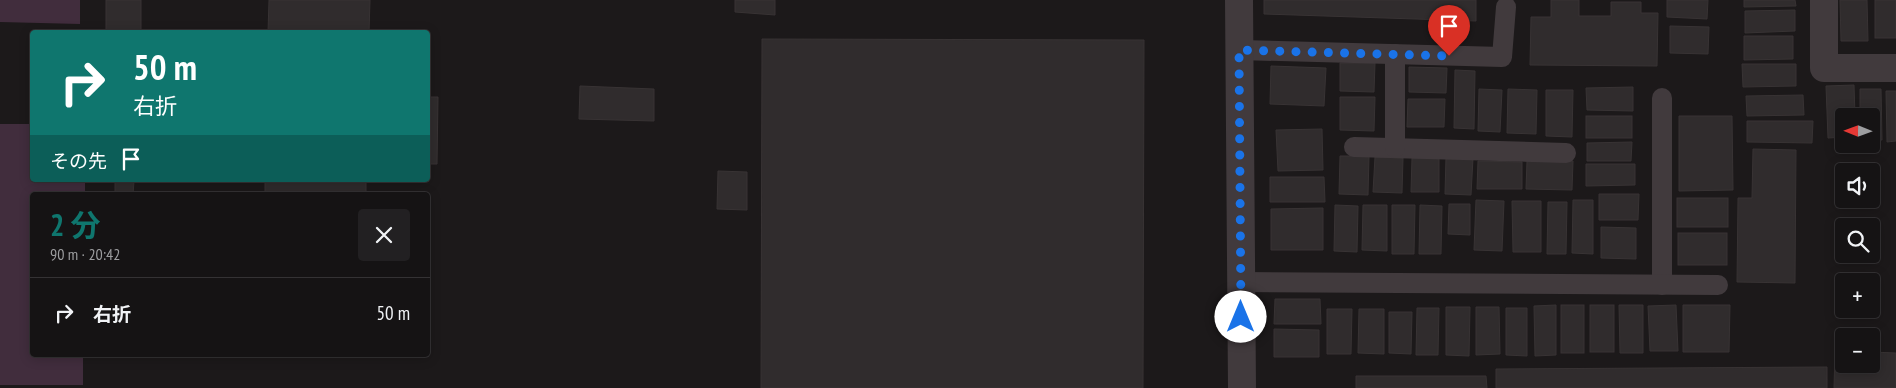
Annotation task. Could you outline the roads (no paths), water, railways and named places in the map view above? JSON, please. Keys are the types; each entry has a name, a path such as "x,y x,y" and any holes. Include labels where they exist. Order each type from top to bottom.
{"street":[{"path":"1239,0 1242,388"},
{"path":"1824,0 1824,68 1896,68"}],"lane":[{"path":"1239,50 1502,57 1506,7"},
{"path":"1395,54 1395,148"},
{"path":"1662,98 1662,285"},
{"path":"1354,147 1566,153"},
{"path":"1241,282 1718,285"}]}
